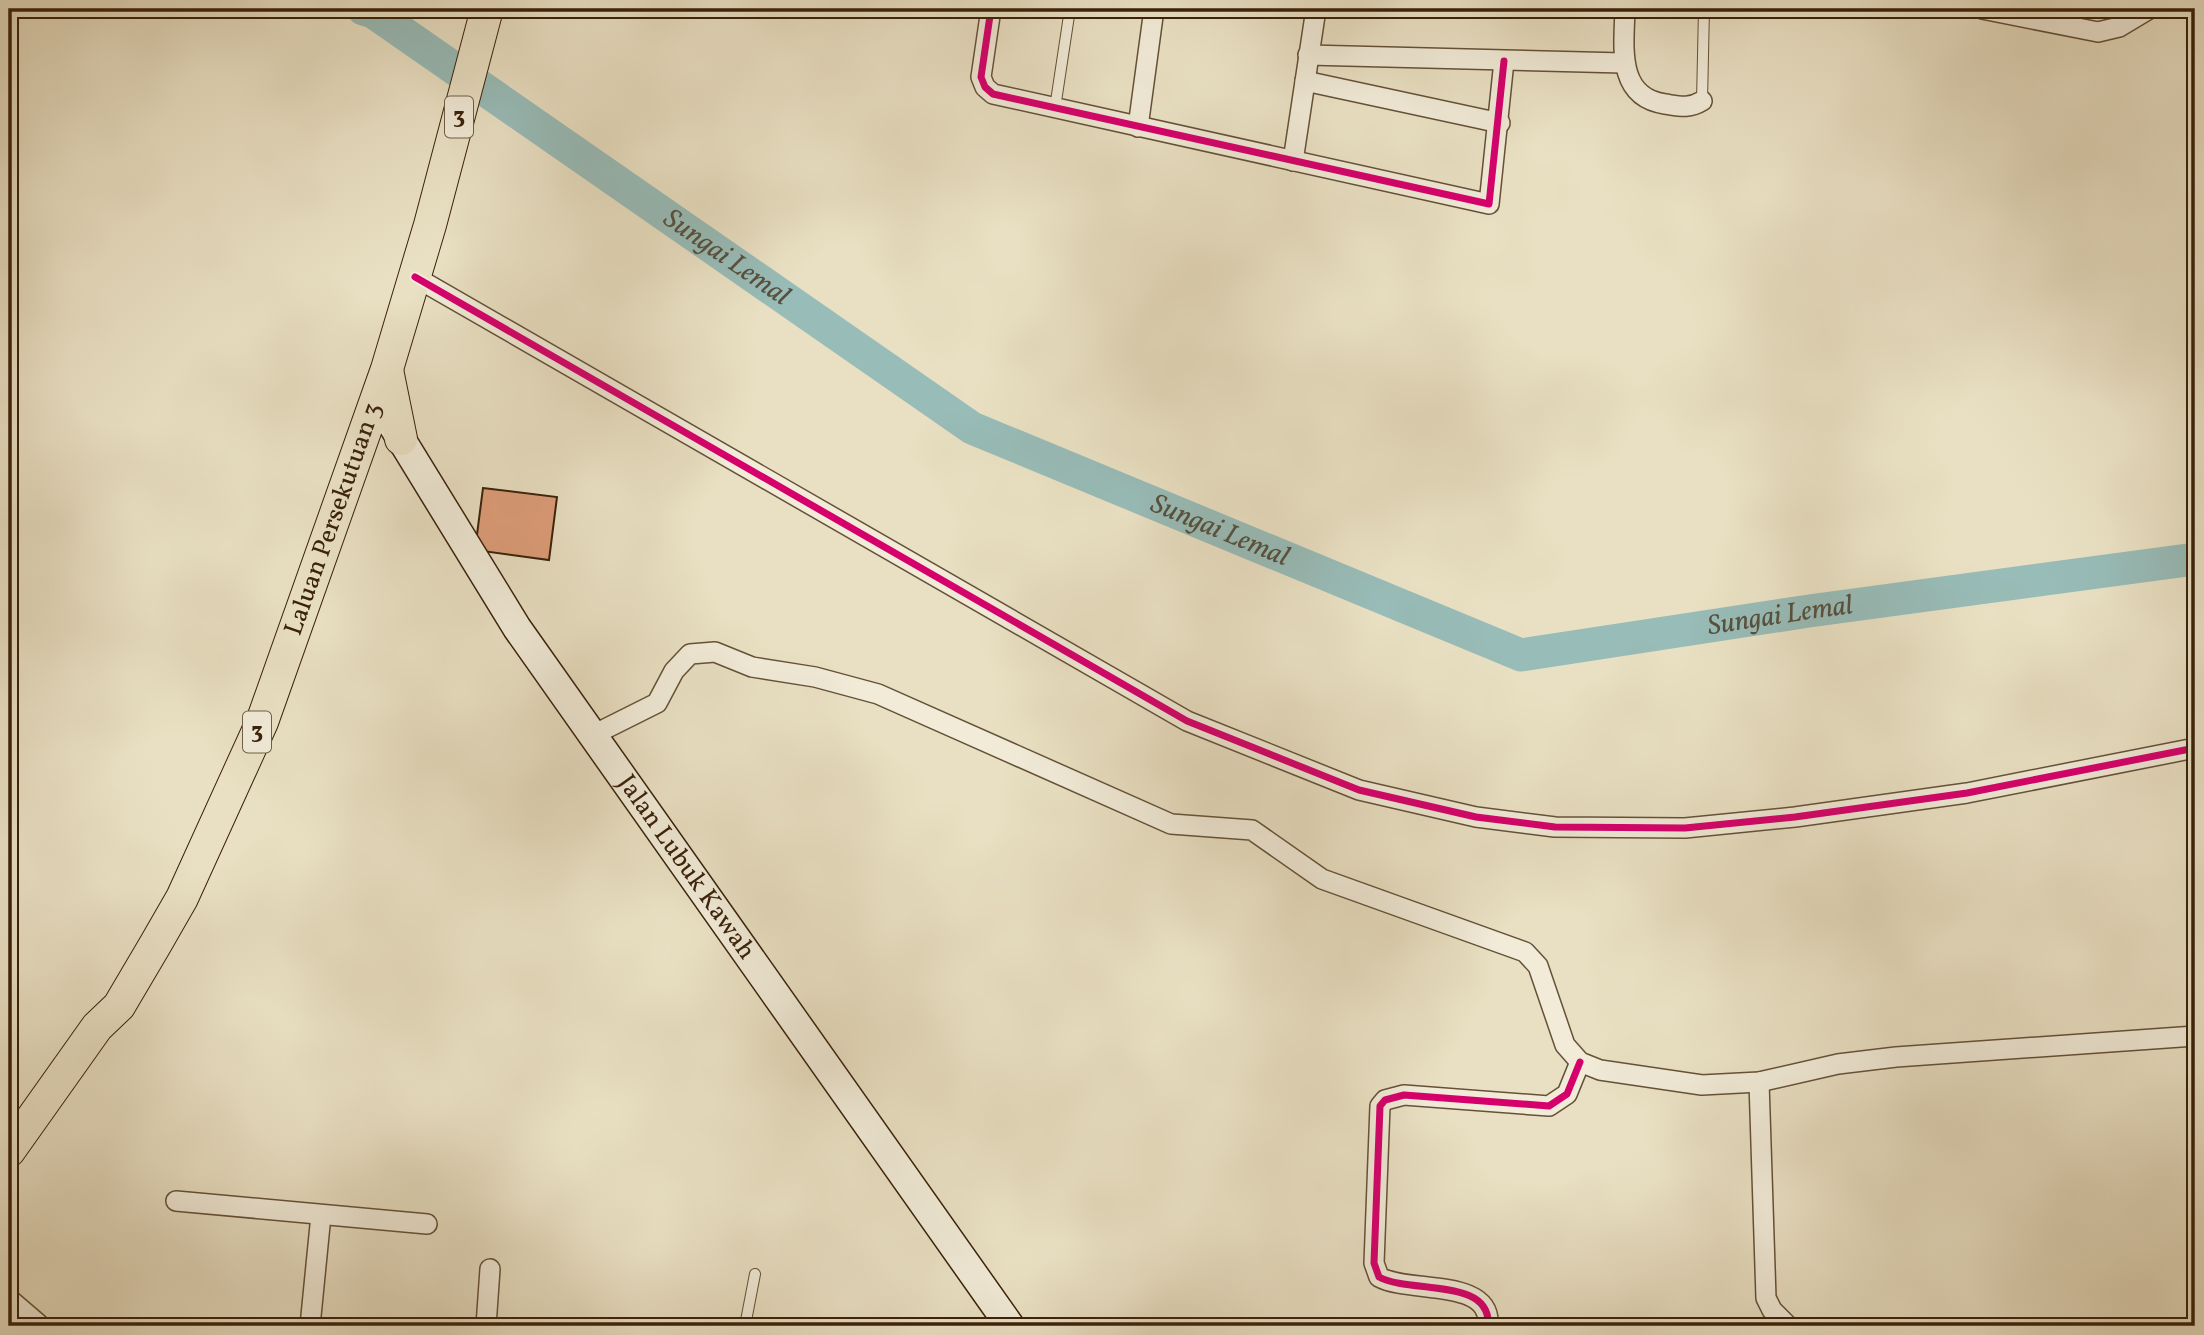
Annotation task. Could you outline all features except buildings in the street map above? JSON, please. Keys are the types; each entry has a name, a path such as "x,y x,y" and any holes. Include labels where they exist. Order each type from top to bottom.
{"highway":[{"name":"Laluan Persekutuan 3","path":"9,1151 97,1027 119,1006 183,898 262,722 382,383 430,225 487,9"},
{"path":"382,383 401,439"},
{"path":"361,443 385,435 401,439"},
{"name":"Laluan Persekutuan 3","path":"9,1177 113,1032 119,1006"}],"main road":[{"name":"Jalan Lubuk Kawah","path":"401,439 517,628 595,734 1010,1326"}],"street":[{"path":"990,9 981,77 985,87 993,94 1489,204 1500,124 1504,61"},
{"path":"1138,127 1154,9"},
{"path":"1293,162 1316,9"},
{"path":"1625,9 1623,63 1638,93 1649,102 1692,107 1702,101"},
{"path":"1982,9 2098,32 2119,27 2149,9"},
{"path":"1308,55 1623,63"},
{"path":"1304,81 1500,124"},
{"path":"415,277 1187,721 1359,790 1476,817 1555,827 1685,828 1967,793 2195,748"},
{"path":"595,734 617,721 643,713 657,703 683,660 703,652 715,652 752,667 815,677 878,694 1171,824 1252,830 1322,879 1525,952 1538,966 1565,1045 1580,1062 1601,1070 1702,1085 1759,1082 1838,1064 1896,1056 2195,1037"},
{"path":"1488,1326 1488,1310 1477,1298 1394,1284 1379,1277 1376,1271 1380,1107 1392,1097 1404,1095 1549,1106 1567,1094 1580,1062"},
{"path":"1759,1082 1766,1298 1772,1310 1788,1326"},
{"path":"176,1201 427,1224"},
{"path":"310,1326 321,1215"},
{"path":"486,1326 490,1269"},
{"path":"9,1302 37,1326"}],"lane":[{"path":"1055,108 1070,9"},
{"path":"1702,101 1704,9"},
{"path":"745,1326 755,1273"}],"waterway":[{"name":"Sungai Lemal","path":"363,9 373,12 972,428 1521,655 1809,611 2195,559"}],"cycle path":[{"path":"991,9 981,77 985,87 993,94 1489,204 1504,61"},
{"path":"415,277 1187,721 1359,790 1476,817 1555,827 1685,828 1795,817 1967,793 2195,748"},
{"path":"1488,1326 1486,1311 1477,1300 1463,1293 1393,1282 1379,1277 1374,1263 1380,1106 1385,1100 1404,1095 1549,1106 1567,1094 1580,1062"}]}
